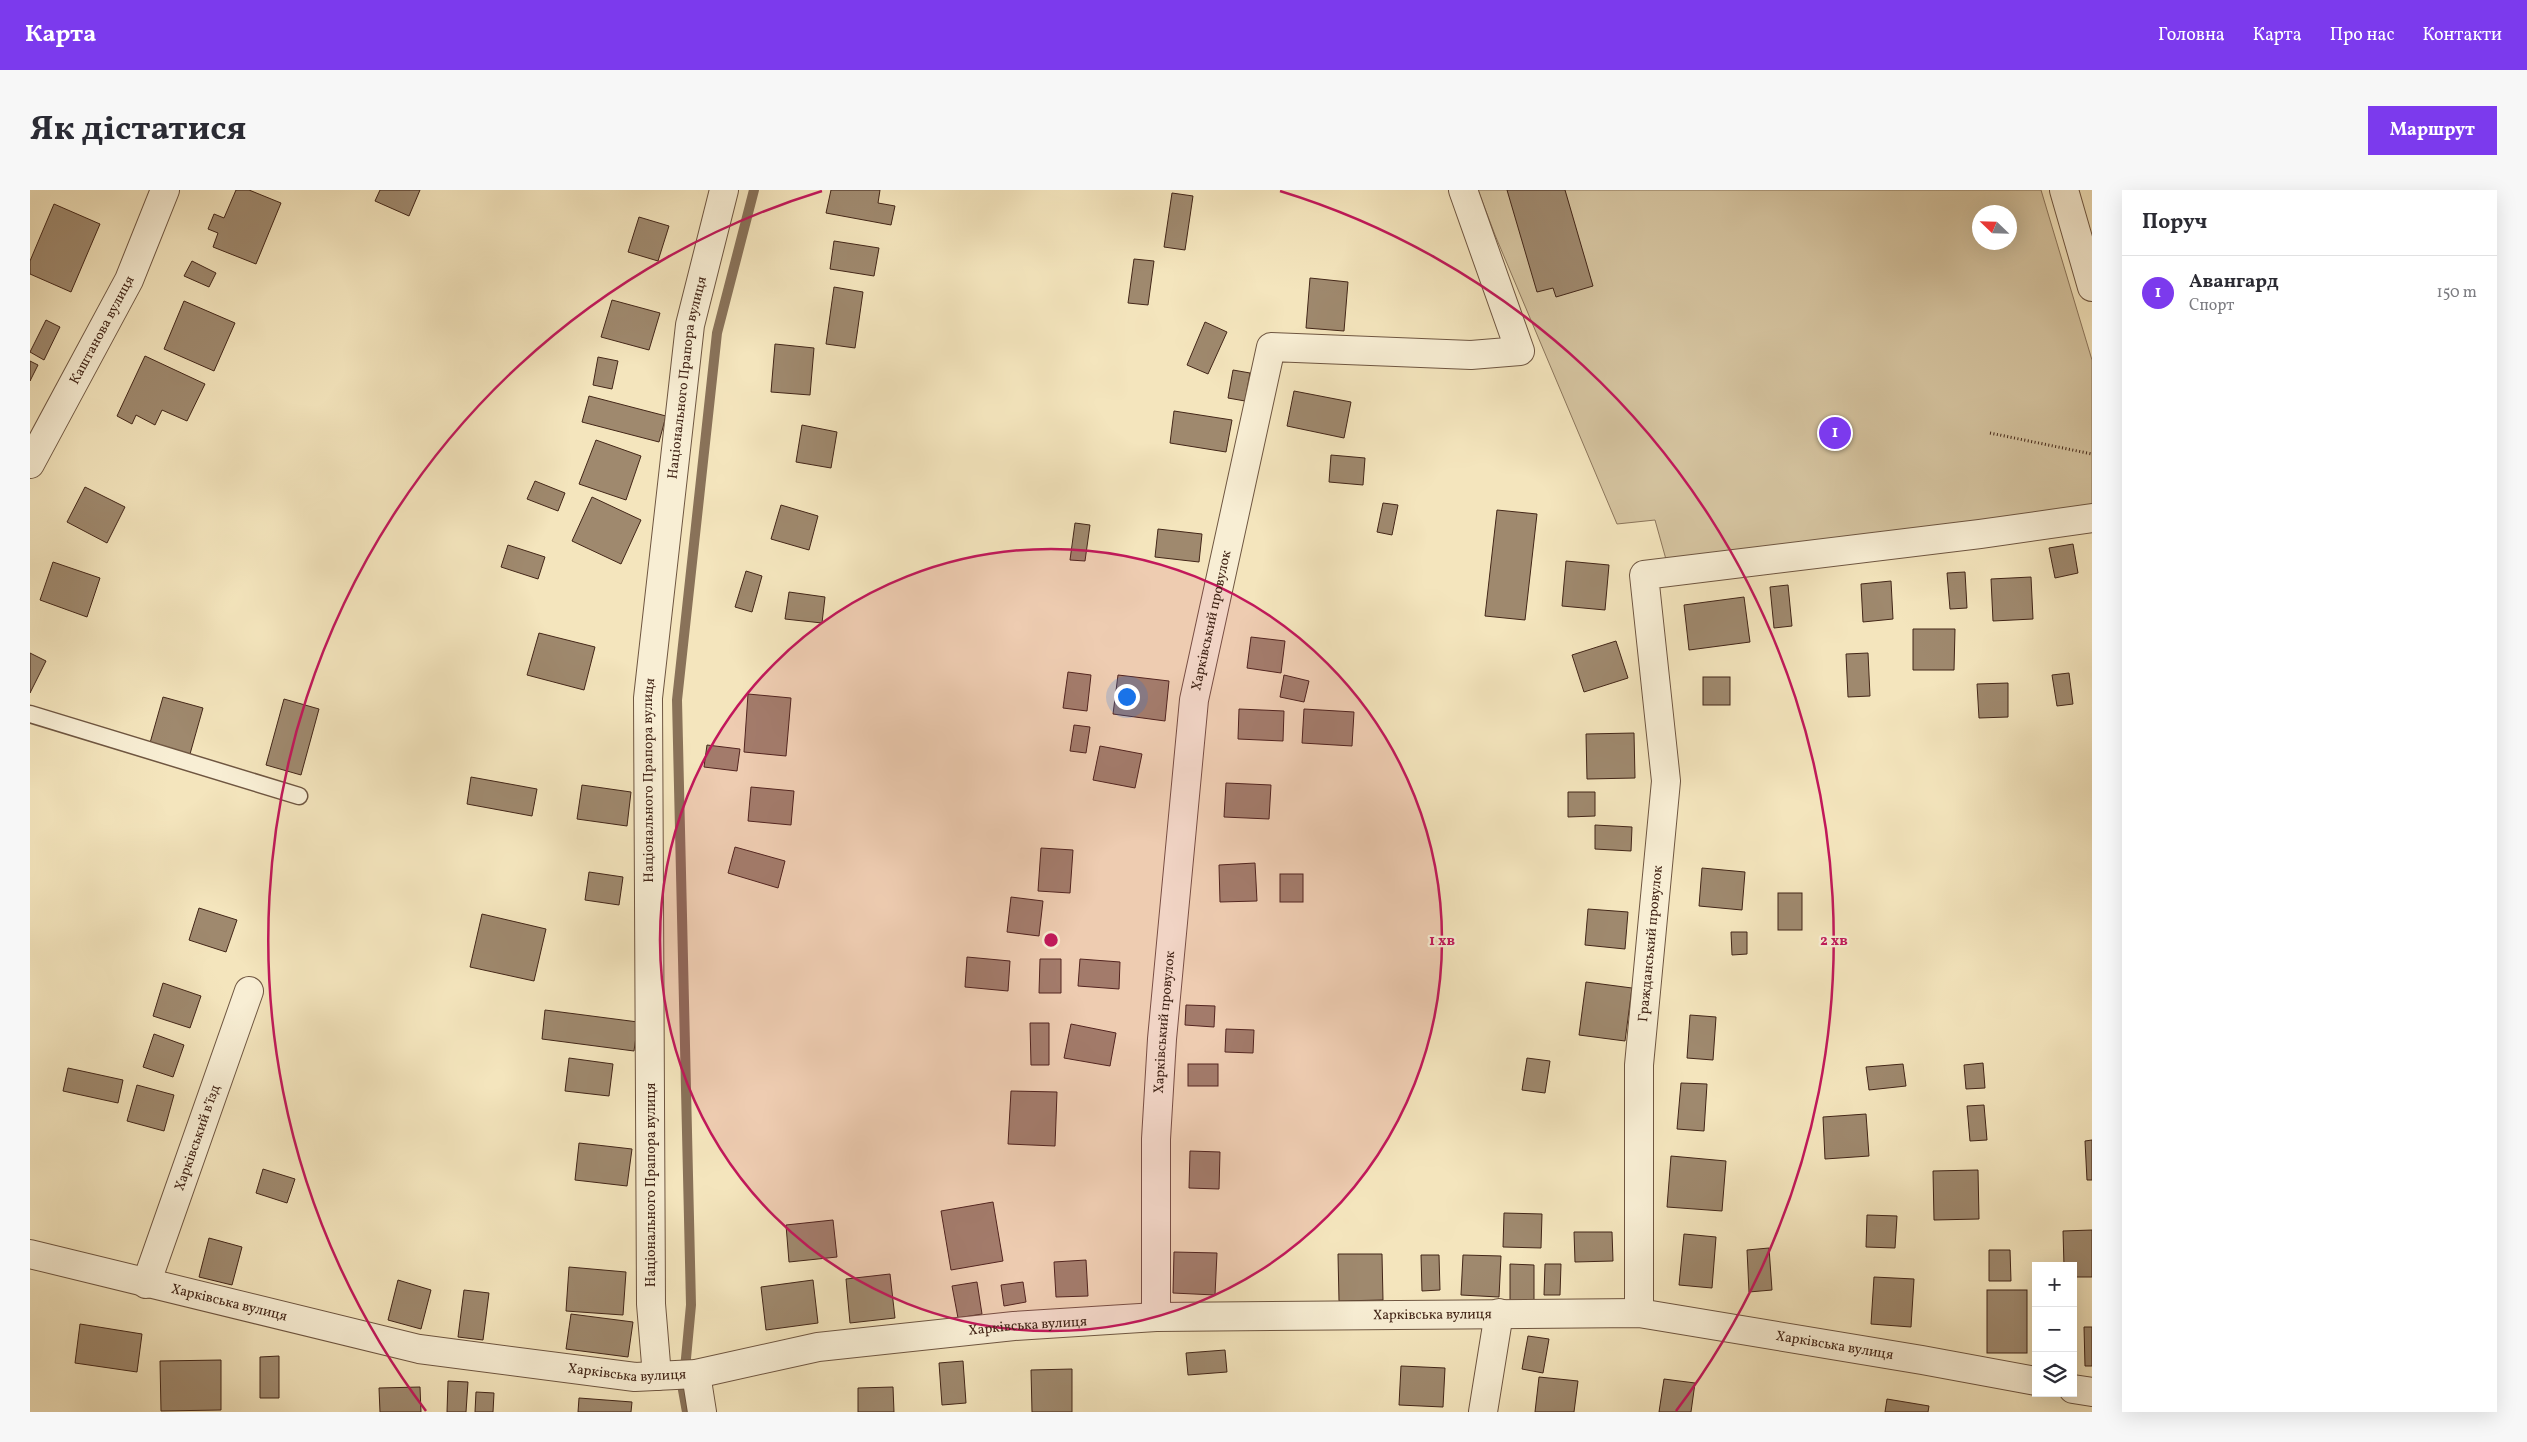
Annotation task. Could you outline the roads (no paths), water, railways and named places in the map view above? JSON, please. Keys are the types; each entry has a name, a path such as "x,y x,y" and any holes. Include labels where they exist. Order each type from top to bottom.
{"street":[{"name":"Каштанова вулиця","path":"30,464 129,280 165,190"},
{"name":"Національного Прапора вулиця","path":"657,1376 652,1304 648,698 690,325 724,190"},
{"name":"Харківський провулок","path":"1156,1317 1156,1139 1162,1039 1194,700 1271,346 1471,355 1520,351 1464,190"},
{"path":"2064,190 2092,287"},
{"name":"Гражданський провулок","path":"1639,1313 1638,1065 1666,781 1644,575 1970,536 2092,518"},
{"name":"Харківський в’їзд","path":"146,1284 250,991"},
{"name":"Харківська вулиця","path":"30,1254 146,1284 419,1349 635,1377 696,1374 818,1347 1014,1326 1156,1317 1639,1313 2032,1380"},
{"path":"1483,1412 1499,1313"},
{"path":"696,1374 702,1412"},
{"path":"2077,1389 2092,1392"}],"lane":[{"path":"30,714 299,796"}],"waterway":[{"path":"687,1412 683,1390 691,1305 677,700 717,333 754,190"}],"place":[{"name":"Авангард","path":"1835,433"}]}
